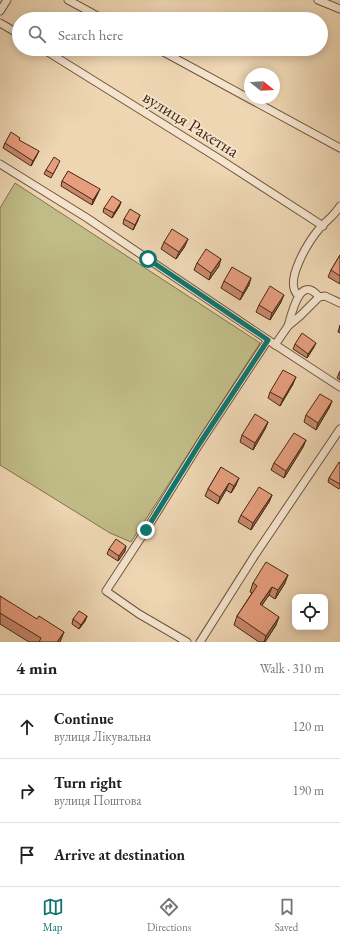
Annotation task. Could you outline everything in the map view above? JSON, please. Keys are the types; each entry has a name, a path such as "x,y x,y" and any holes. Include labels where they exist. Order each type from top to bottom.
{"street":[{"path":"0,11 7,0"},
{"path":"68,0 90,12"},
{"path":"318,0 340,9"},
{"path":"0,22 12,30"},
{"name":"вулиця Ракетна","path":"54,56 222,160 323,226"},
{"path":"171,56 340,148"},
{"path":"0,164 87,218 340,387"},
{"path":"298,295 295,291 294,285 295,272 299,261 319,229 330,219 340,206"},
{"path":"288,326 298,295 302,292 310,290 316,293 319,297"},
{"path":"275,345 288,326 319,297 325,296 340,303"},
{"path":"187,642 138,614 106,591 200,443 268,340"},
{"path":"200,642 255,555 340,428"}],"shaded area":[{"path":"15,183 260,343 131,542 110,533 0,465 0,208"}],"building":[{"path":"11,132 20,138 19,140 39,151 33,161 5,143"},
{"path":"54,157 60,161 53,174 46,170"},
{"path":"68,171 100,189 93,200 62,181"},
{"path":"112,196 121,202 114,213 104,208"},
{"path":"130,209 140,215 135,225 124,219"},
{"path":"172,229 188,239 179,252 164,242"},
{"path":"206,249 221,259 211,273 197,263"},
{"path":"340,255 340,276 331,270"},
{"path":"232,267 251,278 243,293 224,281"},
{"path":"270,286 284,295 272,313 259,305"},
{"path":"302,333 316,343 308,354 295,344"},
{"path":"283,370 296,377 283,399 270,392"},
{"path":"320,394 332,401 318,423 306,415"},
{"path":"255,414 268,422 255,443 242,435"},
{"path":"294,433 306,440 286,471 274,463"},
{"path":"339,462 340,463 340,484 329,478"},
{"path":"221,467 239,478 234,486 229,483 220,497 208,489"},
{"path":"259,487 272,495 253,523 241,515"},
{"path":"116,539 126,546 119,556 109,549"},
{"path":"266,562 288,575 278,590 272,587 260,604 279,617 266,636 237,616 257,586 253,583"},
{"path":"0,596 37,619 39,616 64,632 57,642 39,642 41,638 0,613"},
{"path":"79,611 87,616 81,625 73,619"}],"route":[{"path":"146,530 200,443 268,340 148,259"}]}
